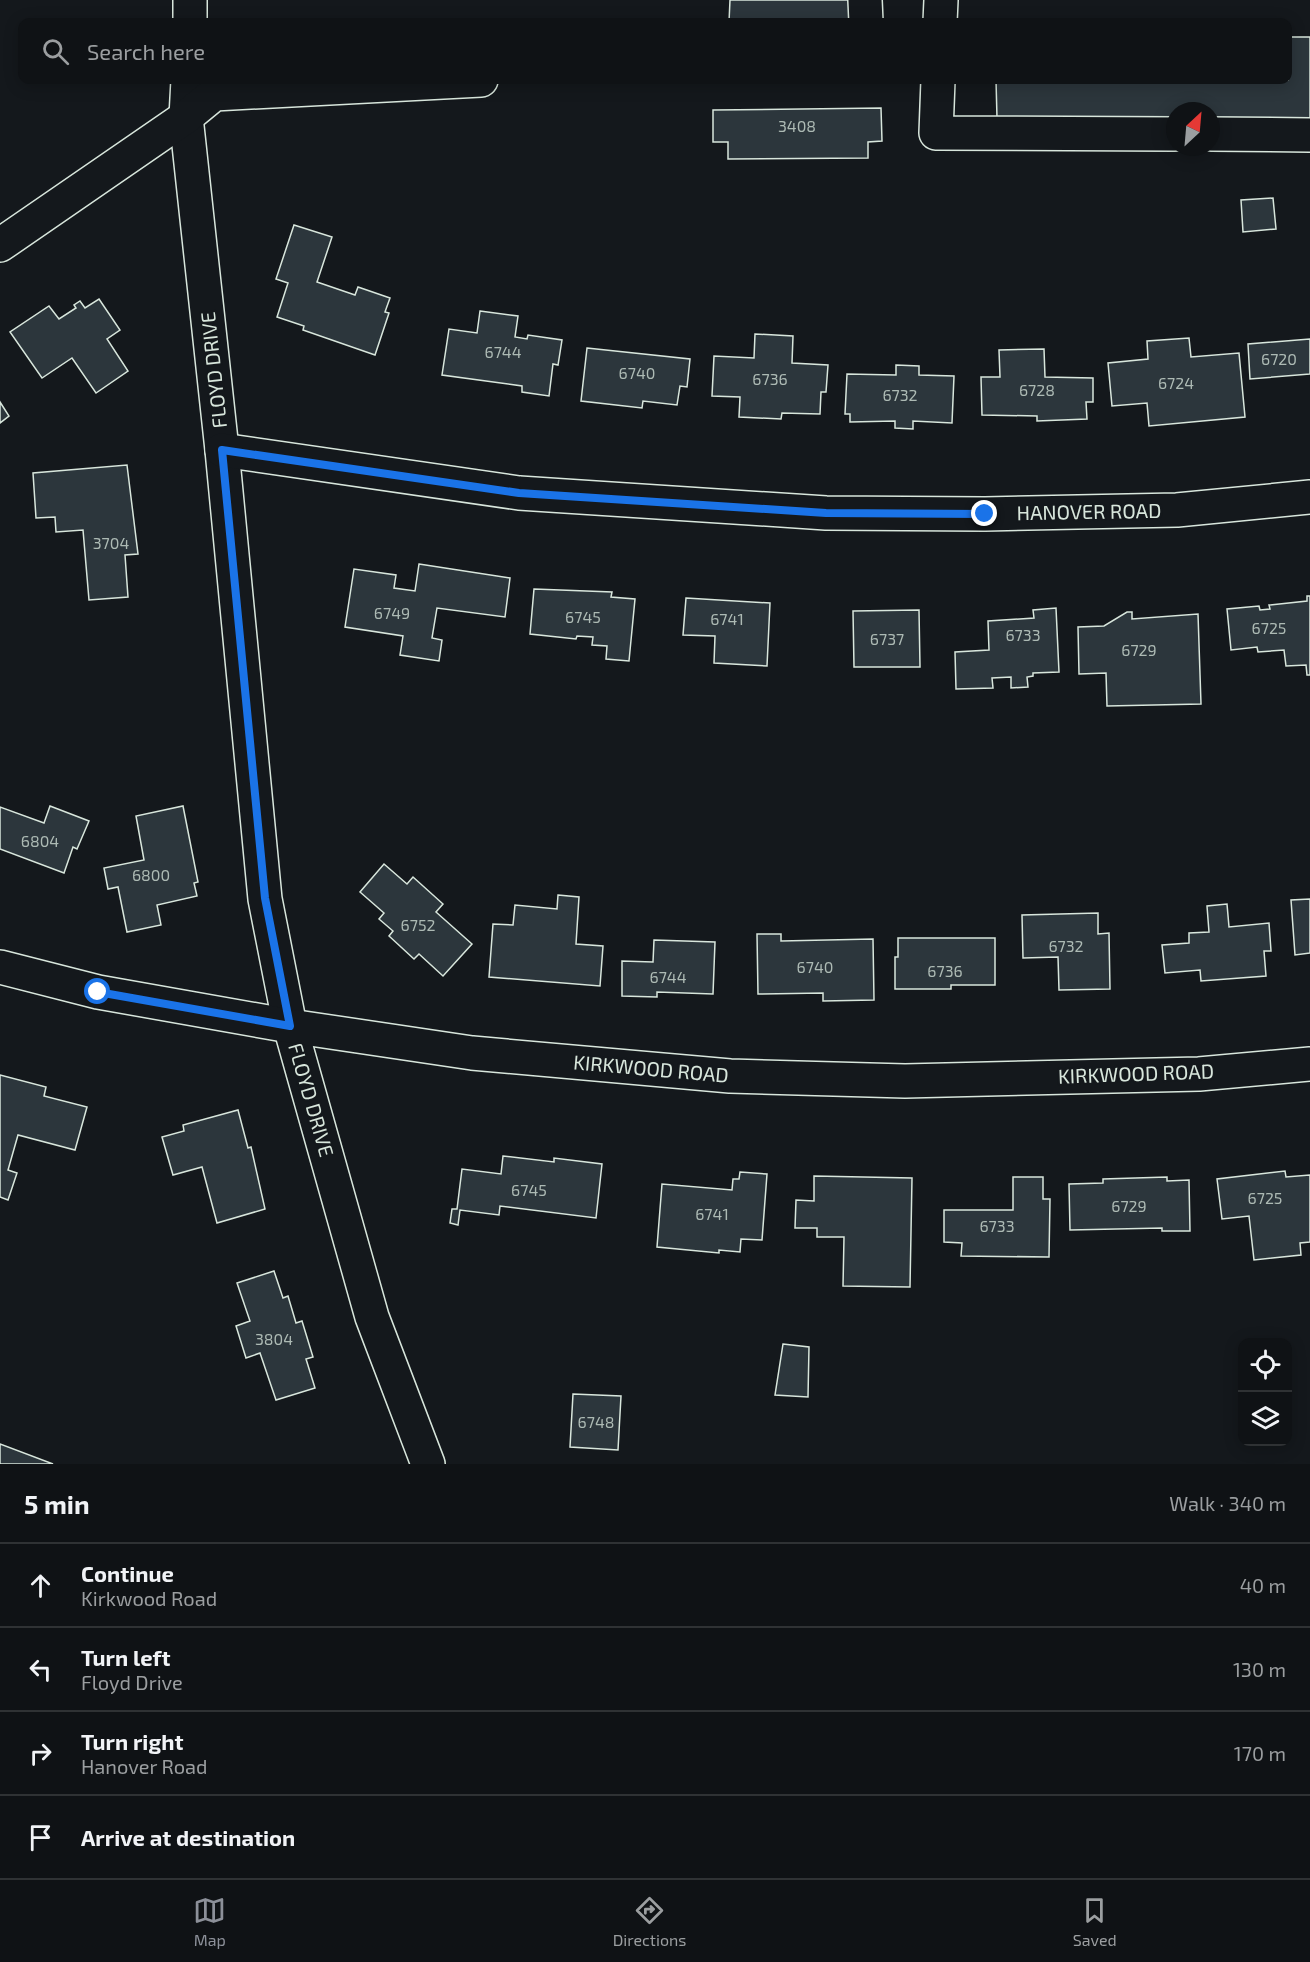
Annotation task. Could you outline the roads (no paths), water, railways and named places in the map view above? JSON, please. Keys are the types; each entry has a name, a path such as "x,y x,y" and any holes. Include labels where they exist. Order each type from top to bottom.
{"street":[{"path":"190,0 190,18"},
{"path":"866,0 866,18"},
{"path":"940,18 941,0"},
{"name":"FLOYD DRIVE","path":"188,84 186,117 222,450 265,898 290,1026 372,1317 428,1464"},
{"path":"0,245 186,117 214,94 405,84"},
{"path":"938,84 936,133 1166,134"},
{"path":"1220,134 1310,135"},
{"name":"HANOVER ROAD","path":"222,450 519,493 826,513 985,514 1177,510 1310,496"},
{"name":"KIRKWOOD ROAD","path":"0,967 98,992 290,1026 472,1053 730,1076 905,1081 1199,1074 1310,1064"}]}
